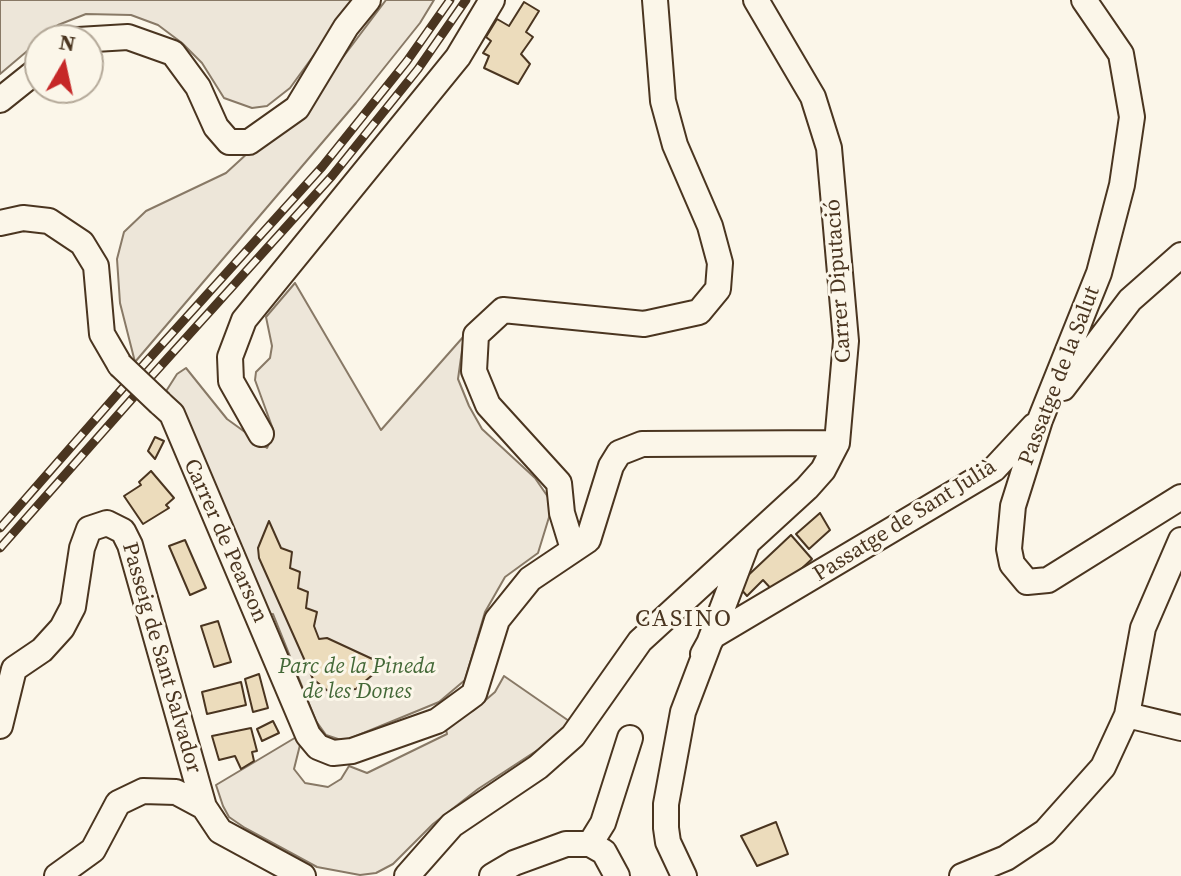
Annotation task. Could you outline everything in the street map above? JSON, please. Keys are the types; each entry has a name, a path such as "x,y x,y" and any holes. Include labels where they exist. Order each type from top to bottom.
{"street":[{"path":"104,38 128,37 173,53 198,87 216,127 229,142 249,142 297,108 346,27 368,0"},
{"path":"261,434 231,381 230,357 244,320 458,57 492,0"},
{"path":"573,549 562,513 559,483 488,405 474,371 476,335 503,310 644,324 699,312 718,289 720,263 710,226 675,145 663,101 655,0"},
{"name":"Carrer Diputació","path":"407,876 452,825 557,753 573,736 640,641 807,488 823,470 837,443 846,341 829,148 813,97 756,0"},
{"name":"Passatge de la Salut","path":"1084,0 1121,54 1132,117 1122,185 1099,273 1040,420 1013,506 1009,534 1012,564 1027,582 1048,580 1181,497"},
{"path":"0,100 24,81"},
{"name":"Carrer de Pearson","path":"0,223 23,218 49,221 82,243 96,266 102,334 120,365 172,414 308,735 324,751 342,754 437,721 474,694 497,620 530,579 588,540 611,466 619,453 642,444 837,443"},
{"name":"Passatge de Sant Julià","path":"703,654 713,636 994,469 1040,420 1130,300 1181,255"},
{"name":"Passeig de Sant Salvador","path":"0,726 14,669 42,650 62,628 73,607 82,548 89,529 107,523 123,531 130,545 204,807"},
{"path":"962,876 1006,858 1045,832 1103,767 1127,715 1143,628 1181,540"},
{"path":"684,876 668,842 666,804 683,712 749,541"},
{"path":"1127,715 1181,728"},
{"path":"590,844 603,823 630,738"},
{"path":"57,876 93,850 118,803 143,791 176,792 204,807 220,831 303,876"},
{"path":"492,876 514,863 566,844 590,844 604,852 617,876"}],"green space":[{"path":"0,0 354,0 290,88 267,106 252,108 224,98 202,63 182,43 158,25 131,15 86,14 61,24 24,24 24,54 0,74"},
{"path":"386,0 434,0 420,23 356,103 135,362 120,303 117,259 124,232 146,211 226,173 322,85"},
{"name":"Parc de la Pineda de les Dones","path":"295,283 381,430 464,336 458,379 469,406 482,429 535,478 548,497 550,514 538,553 505,577 485,612 465,680 439,702 344,741 326,735 316,721 273,614 266,615 163,396 177,374 186,368 227,419 267,448 274,432 255,380 256,372 270,358 272,346 266,317"},
{"path":"504,676 569,721 556,738 478,789 433,824 393,864 376,873 360,875 317,867 245,828 229,817 223,806 216,785 298,736 301,741 294,769 305,783 328,787 341,779 349,766 367,773 447,734 445,725 474,710 495,692"}],"building":[{"path":"524,2 539,11 526,32 533,37 521,54 530,64 518,84 484,68 489,56 483,53 491,41 486,37 497,19 509,26"},
{"path":"155,437 164,441 155,459 148,451"},
{"path":"151,471 174,498 166,505 169,508 143,524 124,496 141,485 139,482"},
{"path":"820,513 830,530 809,549 796,534"},
{"path":"269,521 281,548 292,552 290,568 300,572 298,588 308,592 306,608 317,612 314,626 319,639 327,638 381,663 377,671 356,689 328,691 313,679 259,558 258,548"},
{"path":"791,535 812,559 775,593 763,580 747,596 740,588 741,582"},
{"path":"185,540 206,588 190,595 169,546"},
{"path":"218,621 231,662 214,667 201,626"},
{"path":"259,674 268,708 253,712 245,679"},
{"path":"241,682 246,705 207,714 202,692"},
{"path":"273,721 279,733 262,741 257,729"},
{"path":"251,728 257,751 252,752 254,761 241,769 235,756 219,760 212,736"},
{"path":"776,822 788,854 757,866 741,836"}],"railway":[{"path":"138,371 322,167 407,61 450,0"},
{"path":"149,379 332,176 418,69 466,0"},
{"path":"0,528 128,382"},
{"path":"0,548 139,391"}],"district":[{"name":"CASINO","path":"684,620"}]}
